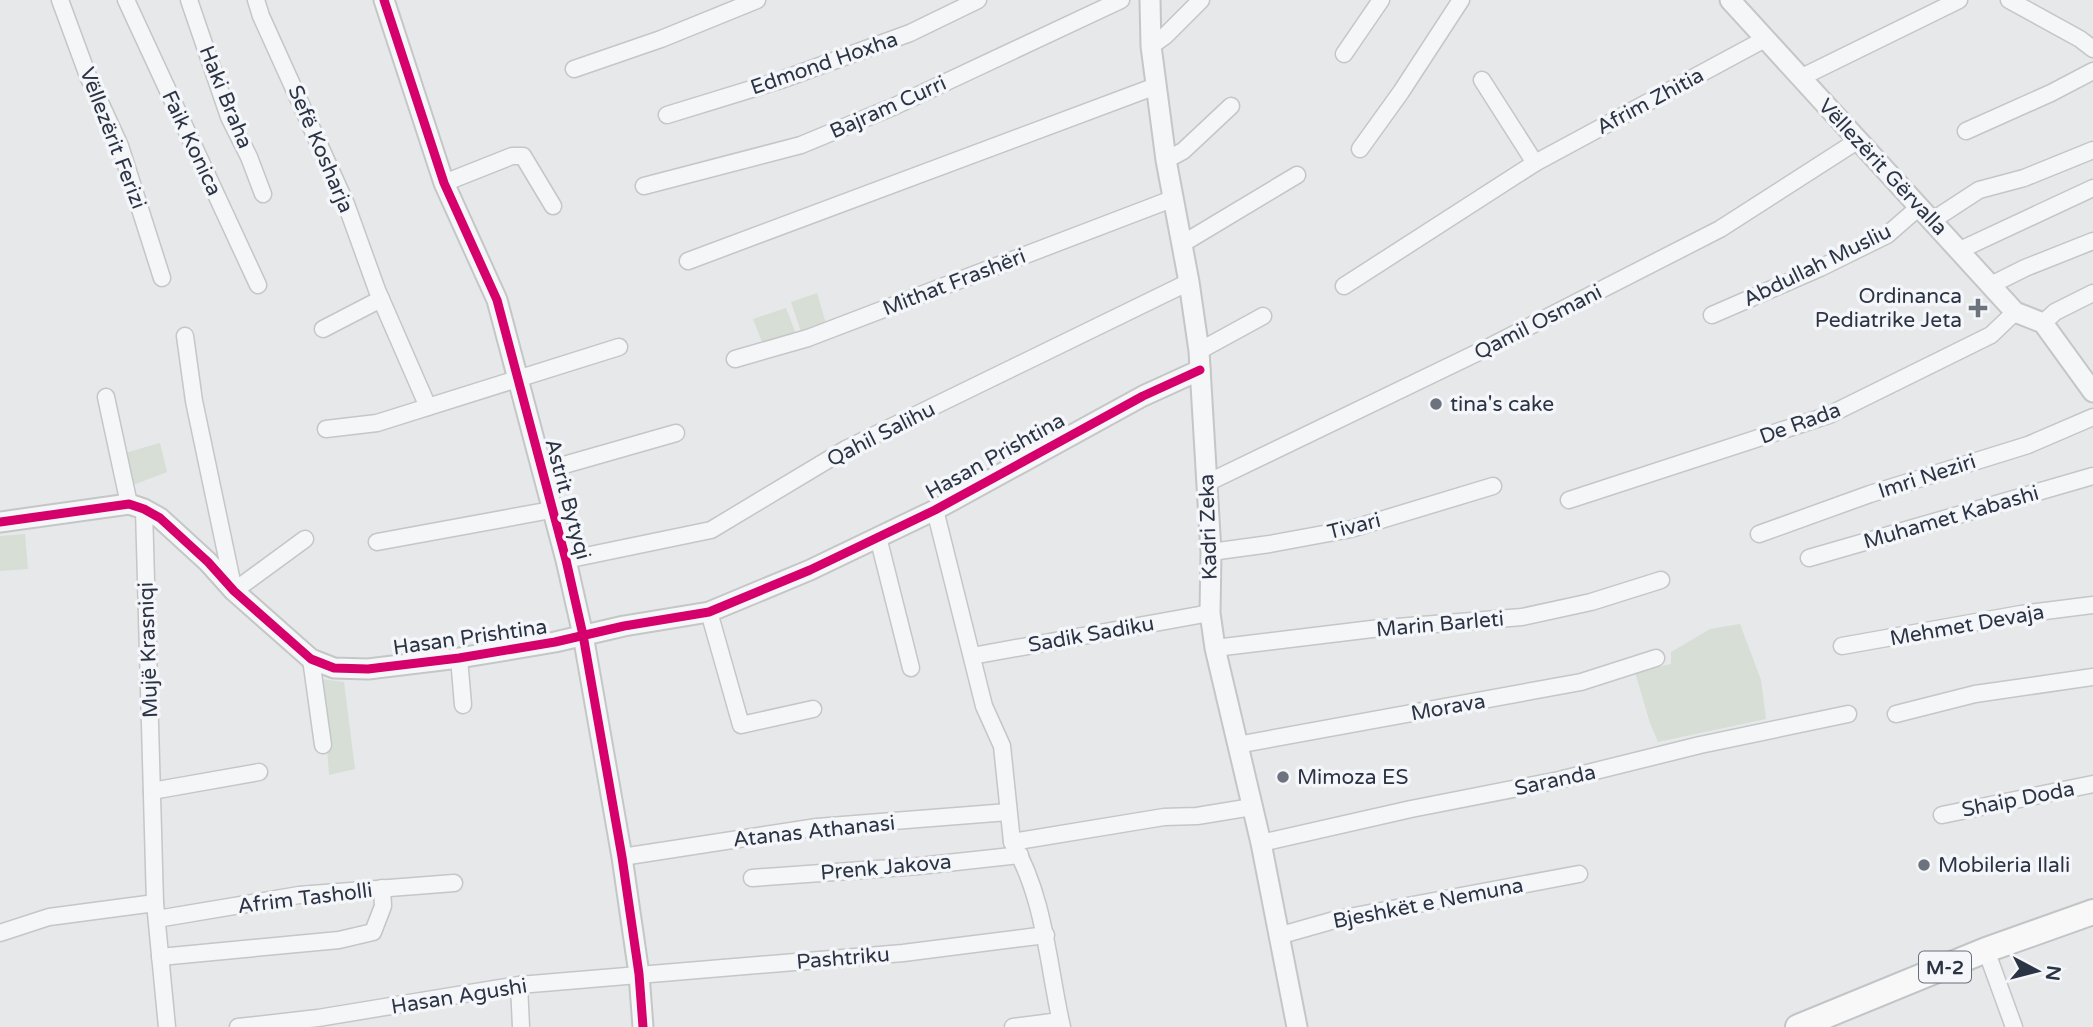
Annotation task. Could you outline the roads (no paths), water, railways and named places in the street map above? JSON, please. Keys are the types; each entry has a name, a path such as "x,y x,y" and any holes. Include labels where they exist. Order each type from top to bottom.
{"main road":[{"name":"M-2","path":"1798,1027 1986,950 2093,912"}],"street":[{"name":"Vëllezërit Ferizi","path":"60,0 88,76 120,146 162,278"},
{"name":"Faik Konica","path":"126,0 258,285"},
{"name":"Haki Braha","path":"188,0 229,117 264,194"},
{"name":"Sefë Kosharja","path":"256,0 346,204 381,299 428,407"},
{"name":"Astrit Bytyqi","path":"384,0 444,183 497,300 566,560 583,635 622,857 639,974 643,1027"},
{"path":"574,69 683,31 757,0"},
{"name":"Edmond Hoxha","path":"667,116 781,80 910,33 978,0"},
{"name":"Bajram Curri","path":"644,186 801,145 895,107 1121,0"},
{"name":"Kadri Zeka","path":"1150,0 1151,46 1166,160 1189,282 1199,361 1208,483 1210,613 1215,648 1261,843 1297,1027"},
{"path":"1151,46 1165,36 1201,0"},
{"path":"1345,54 1381,0"},
{"path":"1360,149 1461,0"},
{"name":"Vëllezërit Gërvalla","path":"1730,0 2015,312 2043,323"},
{"path":"1800,78 1959,0"},
{"path":"2009,0 2087,36 2093,50"},
{"name":"Afrim Zhitia","path":"1344,286 1535,163 1765,39"},
{"path":"1966,131 2093,71"},
{"path":"1482,80 1535,163"},
{"path":"688,261 1156,86"},
{"path":"1166,160 1183,151 1231,106"},
{"name":"Qamil Osmani","path":"1208,483 1489,347 1720,229 1857,141"},
{"name":"Abdullah Musliu","path":"1712,316 1820,268 1925,214 1979,190 2024,178 2093,150"},
{"path":"444,183 512,156 523,156 553,206"},
{"path":"1182,244 1297,175"},
{"path":"1960,250 2093,188"},
{"name":"Mithat Frashëri","path":"735,359 808,338 1172,200"},
{"path":"1991,285 2025,268 2093,241"},
{"name":"Qahil Salihu","path":"566,560 710,530 846,449 1189,282"},
{"path":"2092,388 2043,323 2055,312 2093,293"},
{"path":"323,329 381,299"},
{"name":"De Rada","path":"1569,500 1829,415 1991,335 2015,312"},
{"path":"1199,361 1263,316"},
{"path":"185,335 194,401 234,591 305,539"},
{"path":"326,429 377,423 619,347"},
{"name":"Hasan Prishtina","path":"137,507 160,518 234,591 311,659 334,668 368,669 459,658 709,612 810,570 935,510 1143,396 1199,361"},
{"path":"0,522 137,507 106,397"},
{"name":"Imri Neziri","path":"1759,534 1870,494 1939,475 2028,445 2093,416"},
{"path":"543,471 676,433"},
{"name":"Muhamet Kabashi","path":"1809,558 2093,476"},
{"name":"Tivari","path":"1211,552 1351,529 1493,486"},
{"name":"Mujë Krasniqi","path":"137,507 156,911 167,1027"},
{"path":"377,542 551,510"},
{"path":"935,510 984,706 1002,746 1007,813 1046,935 1061,1024 1013,1027"},
{"path":"878,537 911,668"},
{"name":"Marin Barleti","path":"1215,648 1372,629 1522,617 1591,601 1661,580"},
{"name":"Mehmet Devaja","path":"1842,646 2021,614 2093,605"},
{"path":"709,612 741,725 813,709"},
{"name":"Sadik Sadiku","path":"972,656 1210,613"},
{"name":"Hasan Prishtina","path":"459,658 463,705"},
{"name":"Morava","path":"1237,745 1581,682 1656,658"},
{"path":"311,659 323,744"},
{"path":"1896,714 1975,694 2093,677"},
{"name":"Saranda","path":"1261,843 1411,809 1559,780 1700,745 1848,714"},
{"path":"152,791 259,772"},
{"name":"Shaip Doda","path":"1942,815 2093,784"},
{"path":"1016,848 1164,817 1197,816 1252,807"},
{"name":"Atanas Athanasi","path":"622,857 817,827 1007,813"},
{"name":"Prenk Jakova","path":"752,878 1016,848"},
{"name":"Bjeshkët e Nemuna","path":"1278,936 1338,919 1579,874"},
{"name":"Afrim Tasholli","path":"0,933 49,917 156,911 299,895 454,883"},
{"path":"160,957 339,940 373,932 383,906 382,888"},
{"name":"Pashtriku","path":"639,974 903,953 1046,935"},
{"path":"1986,950 2014,1027"},
{"name":"Hasan Agushi","path":"238,1027 318,1018 519,985 639,974"},
{"path":"519,985 521,1027"}],"place":[{"name":"Ordinanca Pediatrike Jeta","path":"1978,308"},
{"name":"tina's cake","path":"1436,404"},
{"name":"Mimoza ES","path":"1283,777"},
{"name":"Mobileria Ilali","path":"1924,865"}]}
